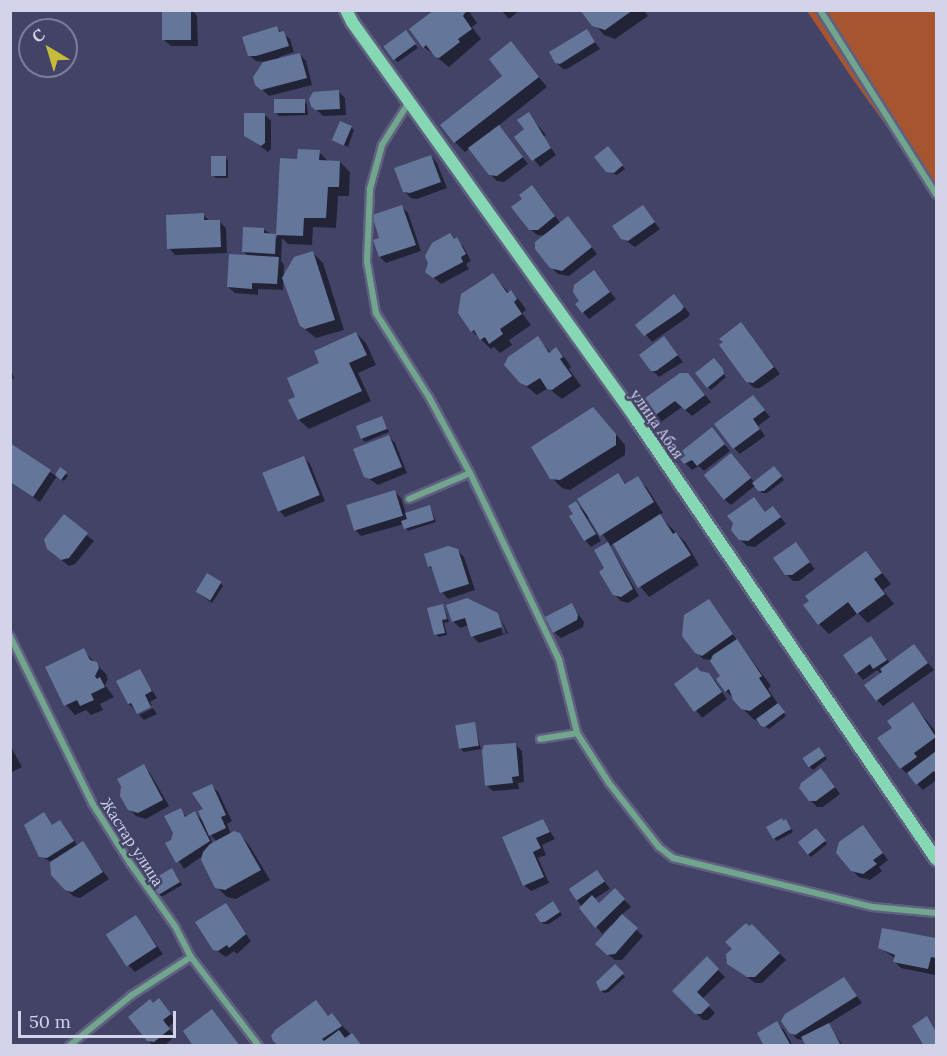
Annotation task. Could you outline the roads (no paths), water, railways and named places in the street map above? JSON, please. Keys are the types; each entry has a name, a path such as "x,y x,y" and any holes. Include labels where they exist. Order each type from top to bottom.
{"main road":[{"name":"улица Абая","path":"346,10 352,22 643,429 936,859"}],"street":[{"path":"820,10 936,194"},
{"path":"409,101 382,145 370,189 367,262 369,287 376,313 429,397 470,473 559,660 577,733 609,783 659,847 674,858 873,907 936,913"},
{"path":"409,499 470,473"},
{"name":"Жастар улица","path":"10,636 92,803 174,926 190,957 259,1046"},
{"path":"540,739 577,733"},
{"path":"69,1046 132,995 190,957"}]}
